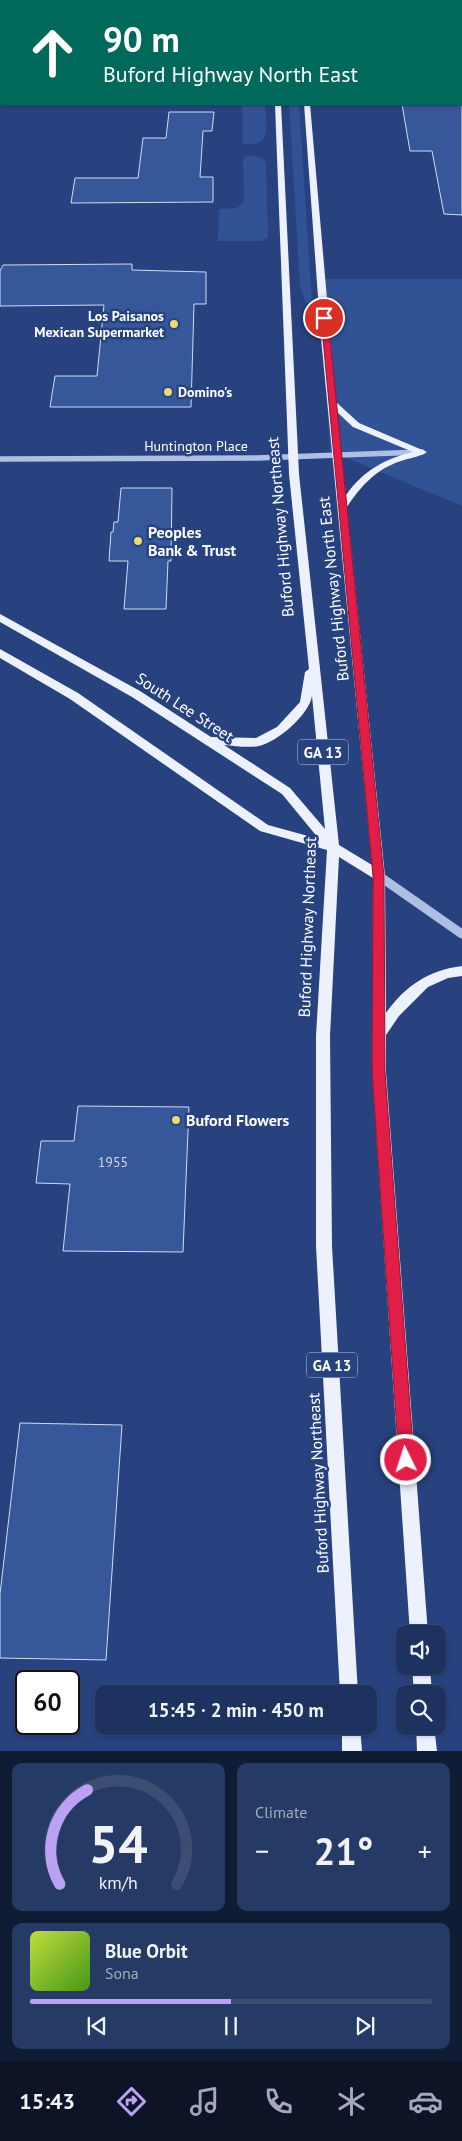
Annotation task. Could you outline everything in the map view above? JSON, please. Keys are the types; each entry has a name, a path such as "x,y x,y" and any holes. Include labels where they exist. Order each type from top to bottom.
{"main road":[{"name":"Buford Highway Northeast","path":"278,105 294,457 312,658 333,847 323,1036 324,1246 348,1685"},
{"name":"Buford Highway North East","path":"307,105 332,402 379,876 379,1072 418,1625"},
{"path":"332,402 356,425 422,452"},
{"path":"342,507 357,484 380,466 394,458 422,452"},
{"name":"South Lee Street","path":"0,617 136,694 286,791 333,847"},
{"name":"South Lee Street","path":"0,653 74,696 264,828 333,847 379,876"},
{"path":"208,741 258,742 282,730 305,703 312,658"},
{"path":"378,1034 395,1009 424,982 452,971 462,971"},
{"path":"351,1735 352,1751"},
{"path":"426,1735 427,1751"}],"street":[{"name":"Huntington Place","path":"0,459 294,457 422,452"},
{"name":"South Lee Street","path":"379,876 462,934"}],"shaded area":[{"path":"242,105 265,105 266,133 259,142 243,144"},
{"path":"289,105 299,105 312,303 306,303 300,286"},
{"path":"251,155 261,158 266,162 268,237 261,241 218,241 219,209 237,208 244,202 243,157"},
{"path":"319,279 462,279 462,506 330,451"}],"building":[{"path":"402,105 462,105 462,215 444,214 432,151 410,151"},
{"path":"169,112 214,112 212,131 203,131 200,177 213,177 213,202 71,203 75,178 138,178 143,138 166,138"},
{"path":"132,264 132,270 206,272 206,304 194,304 191,407 50,407 55,376 97,376 104,305 0,306 0,271 3,265"},
{"name":"Peoples Bank & Trust","path":"121,488 172,488 171,561 168,561 166,609 124,609 128,561 109,561 111,532 113,532 114,522 118,522"},
{"path":"78,1106 189,1107 183,1252 63,1251 70,1184 36,1183 41,1141 74,1141"},
{"path":"20,1423 122,1425 106,1660 0,1658 0,1594"}],"place":[{"name":"Los Paisanos Mexican Supermarket","path":"174,324"},
{"name":"Domino's","path":"168,392"},
{"name":"Peoples Bank & Trust","path":"138,541"},
{"name":"Buford Flowers","path":"176,1120"}],"route":[{"path":"324,318 379,876 379,1072 406,1460"}]}
